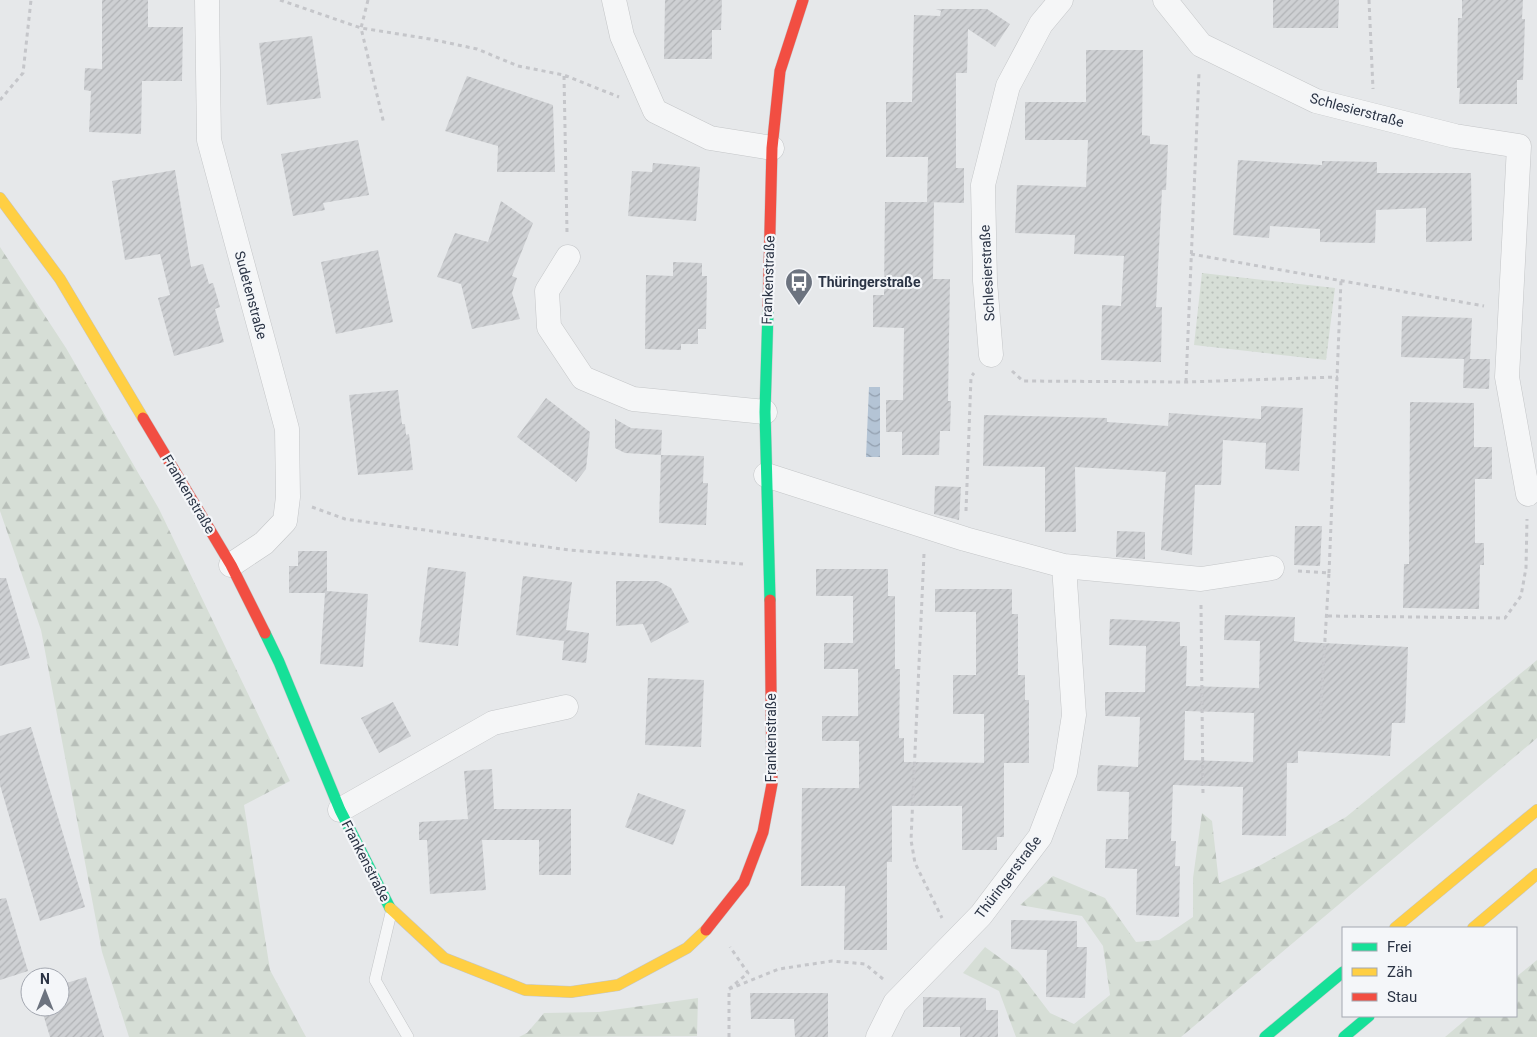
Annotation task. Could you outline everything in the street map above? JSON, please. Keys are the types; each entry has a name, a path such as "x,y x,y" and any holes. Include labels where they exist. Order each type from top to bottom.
{"main road":[{"name":"Frankenstraße","path":"0,198 60,279 231,564 279,662 340,810 391,912 444,958 525,990 571,992 618,985 687,948 714,924 744,882 763,832 772,784 770,566 765,412 772,148 780,71 802,0"},
{"path":"1396,927 1537,810"},
{"path":"1474,927 1537,874"},
{"path":"1265,1037 1342,973"},
{"path":"1344,1037 1368,1017"}],"street":[{"name":"Sudetenstraße","path":"207,0 209,140 287,429 288,498 285,521 264,544 231,564"},
{"path":"614,0 622,36 655,111 710,138 772,148"},
{"name":"Schlesierstraße","path":"991,355 985,281 983,185 1008,86 1041,24 1061,0"},
{"name":"Schlesierstraße","path":"1165,0 1201,45 1316,101 1455,136 1528,145 1509,311 1507,377 1528,494"},
{"path":"568,257 547,291 549,327 583,378 633,399 765,412"},
{"path":"766,475 965,539 1064,566 1201,579 1272,568"},
{"name":"Thüringerstraße","path":"878,1037 894,1002 981,915 1040,837 1065,772 1074,716 1064,566"},
{"name":"Frankenstraße","path":"340,810 493,723 566,707"}],"lane":[{"name":"Frankenstraße","path":"391,912 375,980 408,1037"}],"path":[{"path":"0,100 22,73 31,0"},
{"path":"280,0 361,28 477,49 518,66 564,75 655,111"},
{"path":"368,0 361,28 384,124"},
{"path":"1369,0 1374,116"},
{"path":"1186,382 1201,45"},
{"path":"564,75 568,257"},
{"path":"1191,254 1509,311"},
{"path":"1320,722 1328,616 1340,280"},
{"path":"965,539 971,377 991,355 1023,380 1186,382 1338,377"},
{"path":"1328,616 1505,618 1521,596 1526,568 1528,494"},
{"path":"288,498 345,519 569,550 770,566"},
{"path":"926,527 911,840 915,863 935,907"},
{"path":"1272,568 1329,573"},
{"path":"1201,579 1203,795"},
{"path":"729,989 779,970 832,961 865,964 902,994"},
{"path":"729,1037 729,989 748,973"}],"green space":[{"path":"0,247 66,348 159,509 290,781 244,805 270,970 306,1037 129,1037 102,952 41,630 0,511"},
{"path":"1202,273 1335,288 1326,360 1194,345"},
{"path":"1537,660 1537,738 1181,1037 1016,1037 999,991 963,973 985,947 1018,971 1050,1013 1074,1024 1110,995 1103,946 1082,916 1020,905 1053,876 1105,898 1136,942 1159,940 1193,917 1193,878 1202,813 1212,821 1219,883 1259,866 1346,817"},
{"path":"1537,960 1537,1037 1445,1037 1469,1017 1517,1017 1517,976"},
{"path":"698,998 697,1036 519,1037 527,1033 544,1013 599,1012"}],"water":[{"path":"869,387 880,387 880,457 866,457"}],"building":[{"path":"102,0 148,0 148,27 183,27 182,81 142,81 141,134 89,132 91,91 84,90 85,68 102,69"},
{"path":"665,0 722,0 721,30 712,30 712,59 664,59"},
{"path":"1273,0 1339,0 1338,28 1273,28"},
{"path":"1462,0 1523,0 1522,19 1525,19 1523,80 1517,80 1517,104 1459,104 1460,88 1457,88 1458,18 1462,18"},
{"path":"936,9 987,9 1010,24 995,47 968,29 967,73 956,73 956,168 964,168 964,203 927,202 928,157 886,157 886,102 912,102 914,15 940,16 941,11"},
{"path":"312,36 321,98 267,105 259,43"},
{"path":"1086,50 1143,50 1142,135 1150,136 1150,144 1168,145 1166,190 1162,190 1156,307 1162,307 1161,362 1101,360 1102,305 1121,306 1124,256 1074,254 1075,235 1015,233 1017,185 1086,187 1088,140 1025,140 1025,102 1086,102"},
{"path":"467,76 553,105 555,172 497,172 498,146 445,131"},
{"path":"358,140 369,195 323,203 325,210 293,216 281,154"},
{"path":"1238,160 1322,165 1322,161 1377,162 1377,173 1471,173 1472,241 1426,242 1426,208 1376,210 1375,243 1320,242 1320,229 1270,226 1269,238 1233,235"},
{"path":"653,163 700,167 696,221 628,216 632,171 652,172"},
{"path":"175,170 191,267 203,264 209,284 213,283 220,307 215,309 224,342 174,356 158,298 170,295 160,254 125,260 112,181"},
{"path":"501,201 533,223 512,276 517,278 512,293 520,319 472,329 461,284 437,277 455,233 488,242"},
{"path":"885,202 934,202 933,279 950,279 948,401 951,401 950,431 940,431 939,455 902,455 902,432 886,432 886,400 903,400 904,328 873,327 873,295 884,295"},
{"path":"378,250 393,322 336,334 321,262"},
{"path":"673,262 702,263 702,276 707,276 706,329 698,329 698,344 681,344 681,350 645,349 646,275 673,276"},
{"path":"1402,316 1472,318 1470,359 1490,359 1489,389 1463,388 1464,359 1401,357"},
{"path":"398,390 402,424 405,424 406,435 409,434 413,470 358,475 349,395"},
{"path":"546,398 590,432 586,469 576,482 517,437"},
{"path":"1410,402 1474,403 1474,447 1492,447 1492,479 1475,479 1475,543 1484,543 1484,565 1480,565 1479,609 1403,608 1404,564 1409,564"},
{"path":"1261,406 1303,408 1299,471 1265,469 1266,443 1223,440 1221,485 1195,485 1192,555 1161,550 1166,472 1075,467 1076,532 1045,532 1045,467 983,466 984,415 1107,418 1107,422 1168,426 1169,413 1261,419"},
{"path":"615,419 631,428 662,430 661,455 625,453 615,448"},
{"path":"661,455 704,456 703,483 708,483 706,525 659,523"},
{"path":"935,486 961,487 959,520 934,514"},
{"path":"1295,526 1322,526 1320,566 1294,565"},
{"path":"1117,531 1145,532 1145,559 1116,557"},
{"path":"298,551 327,551 327,591 368,594 363,667 320,664 325,593 289,593 289,566 298,566"},
{"path":"428,567 466,572 458,646 419,642"},
{"path":"816,569 888,569 888,596 895,596 895,669 900,669 899,738 904,738 904,762 1004,763 1004,837 997,837 997,850 962,850 962,806 892,806 892,862 887,862 887,950 844,950 845,886 801,886 802,788 859,788 859,741 822,741 822,716 858,716 858,669 824,669 824,643 853,643 853,596 816,596"},
{"path":"523,576 572,582 566,630 589,633 586,663 562,660 564,641 516,635"},
{"path":"0,578 6,578 30,658 0,666"},
{"path":"616,581 658,581 671,588 689,622 651,643 643,624 616,626"},
{"path":"935,589 1012,589 1012,614 1018,614 1018,675 1025,675 1025,700 1029,700 1029,763 984,763 984,714 953,714 953,675 976,675 976,612 935,612"},
{"path":"1225,615 1295,617 1294,641 1408,647 1405,723 1392,723 1390,756 1298,751 1298,763 1287,763 1286,836 1242,835 1243,787 1173,785 1171,841 1176,841 1175,866 1180,866 1179,917 1136,915 1137,869 1105,868 1106,839 1128,839 1129,792 1097,791 1098,765 1138,767 1140,717 1105,716 1105,692 1145,692 1146,646 1109,645 1110,619 1180,622 1180,646 1187,646 1186,686 1259,688 1260,641 1224,640","holes":["1185,711 1254,713 1253,762 1184,760"]},
{"path":"648,678 704,680 701,747 645,745"},
{"path":"393,702 411,736 379,753 361,718"},
{"path":"31,727 85,907 40,921 0,785 0,736"},
{"path":"492,769 494,809 571,809 571,875 539,875 539,840 482,840 486,890 430,894 427,840 419,840 419,822 468,819 464,771"},
{"path":"638,793 686,810 673,845 625,827"},
{"path":"6,898 27,967 20,967 20,974 0,980 0,899"},
{"path":"1011,920 1077,921 1077,947 1087,947 1085,998 1046,997 1047,950 1011,949"},
{"path":"86,977 104,1037 50,1037 44,1017 70,1017 70,982"},
{"path":"750,993 828,993 828,1037 795,1037 794,1019 751,1019"},
{"path":"923,997 986,998 986,1010 998,1010 998,1037 960,1037 960,1027 923,1027"}],"traffic: fast":[{"path":"768,310 765,412 770,600"},
{"path":"265,633 279,662 340,810 390,908"},
{"path":"1265,1037 1342,973"},
{"path":"1344,1037 1368,1017"}],"traffic: slow":[{"path":"0,198 60,279 143,418"},
{"path":"1396,927 1537,810"},
{"path":"1474,927 1537,874"},
{"path":"390,908 444,958 525,990 571,992 618,985 687,948 706,930"}],"traffic: jam":[{"path":"768,310 772,148 780,71 803,0"},
{"path":"143,418 231,565 265,633"},
{"path":"706,930 744,882 763,832 772,784 770,600"}],"place":[{"name":"Thüringerstraße","path":"799,306"}]}
